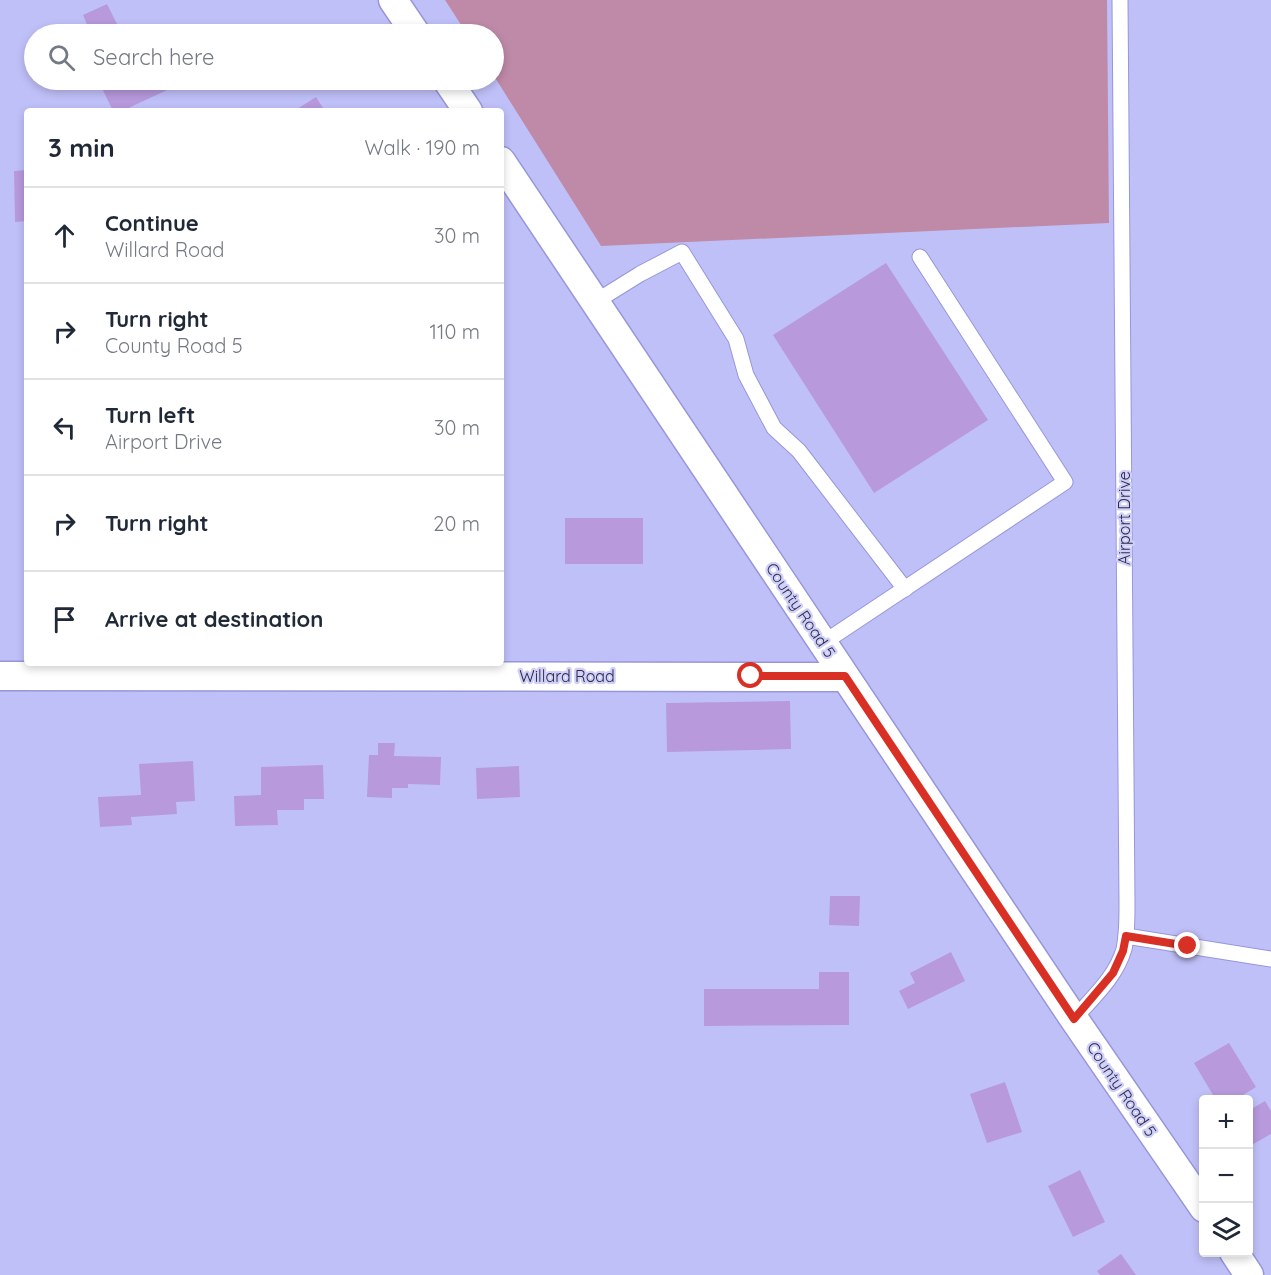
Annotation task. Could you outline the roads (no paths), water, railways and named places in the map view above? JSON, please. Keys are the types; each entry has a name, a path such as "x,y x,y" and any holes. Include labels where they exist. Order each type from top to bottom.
{"street":[{"path":"393,0 409,24"},
{"path":"454,90 466,108"},
{"name":"County Road 5","path":"504,166 1074,1019 1200,1203"},
{"name":"Willard Road","path":"0,676 845,676"},
{"path":"1237,1257 1249,1275"}],"lane":[{"name":"Airport Drive","path":"1074,1019 1113,973 1123,951 1126,936 1120,0"},
{"path":"595,302 640,274 682,252 736,339 746,375 774,428 799,451 905,589"},
{"path":"823,644 1065,482 920,257"},
{"path":"1126,936 1271,959"}]}
